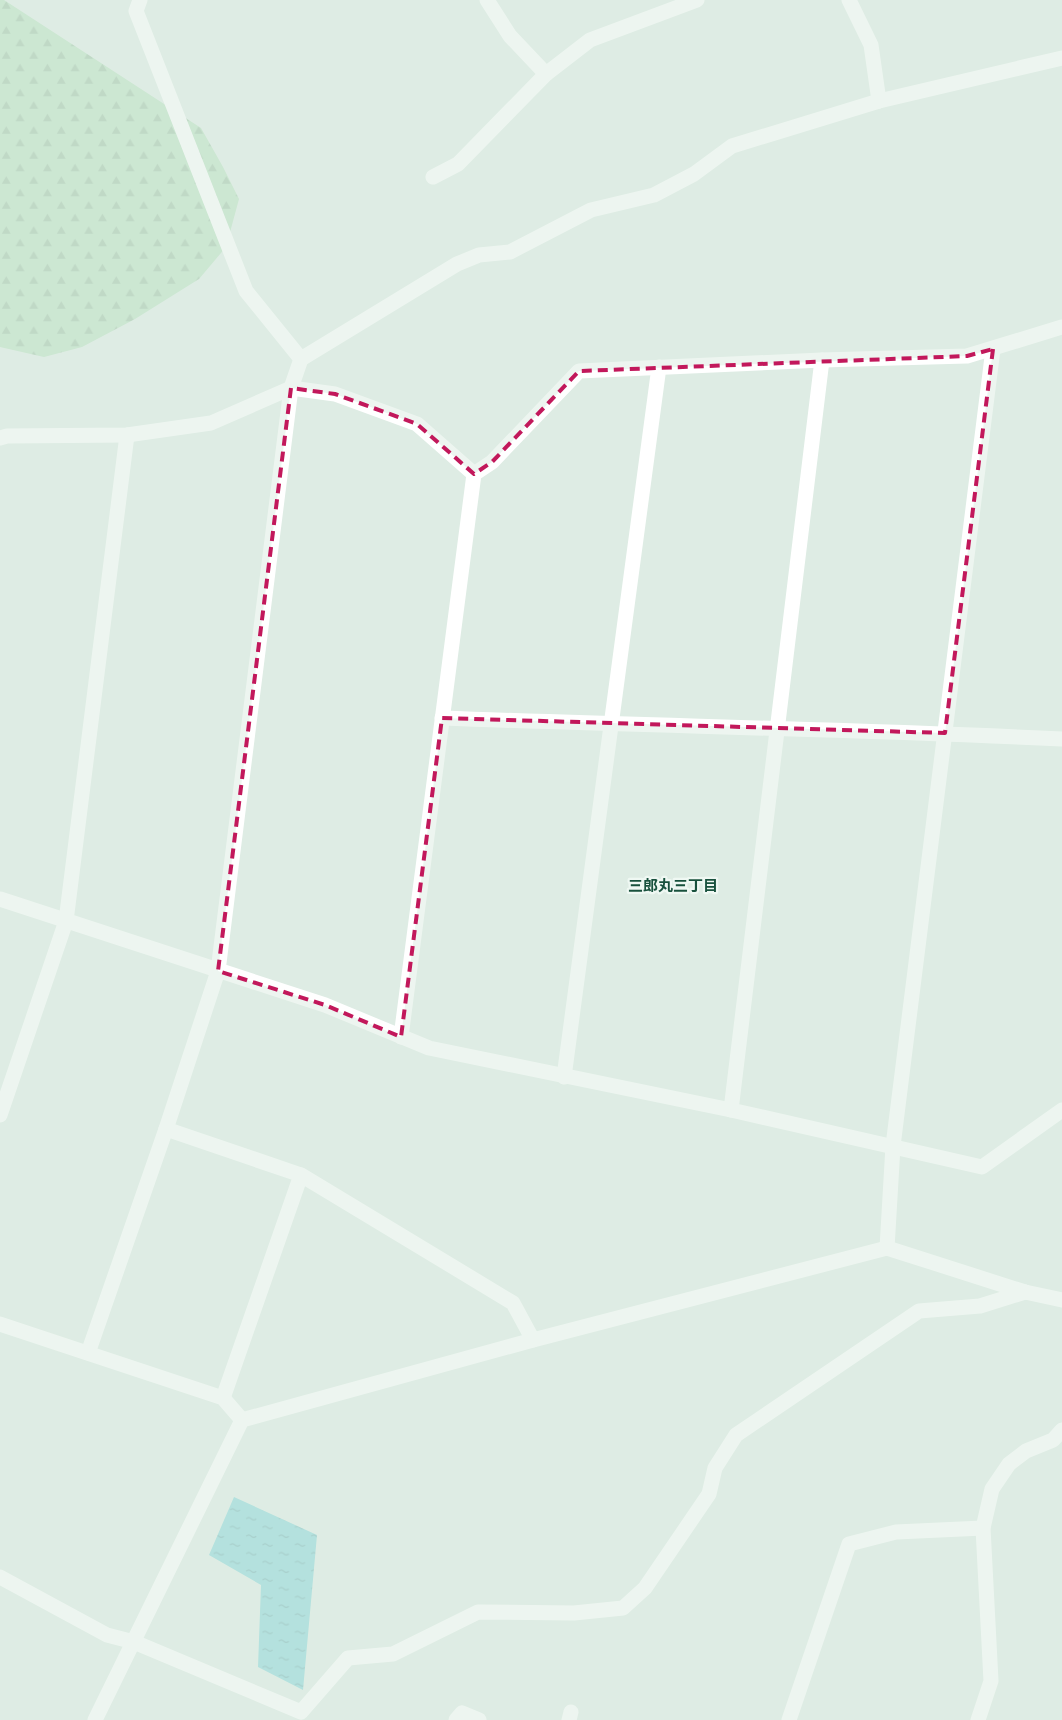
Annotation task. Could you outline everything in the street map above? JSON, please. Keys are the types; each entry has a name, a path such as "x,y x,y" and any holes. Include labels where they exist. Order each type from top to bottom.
{"street":[{"path":"140,0 136,11 246,291 301,359"},
{"path":"487,0 510,36 546,74"},
{"path":"434,177 458,164 546,74 590,40 697,0"},
{"path":"848,0 871,45 879,101"},
{"path":"88,1353 166,1129 218,971 291,388 301,359 457,264 479,255 510,252 591,210 654,195 694,174 732,146 879,101 1062,58"},
{"path":"401,1037 474,474 492,462 578,371 822,360 967,356 1062,327"},
{"path":"887,1248 893,1146 993,349"},
{"path":"731,1110 822,360"},
{"path":"564,1076 659,367"},
{"path":"0,438 7,436 127,435 211,423 291,388 335,394 417,424 474,474"},
{"path":"0,1115 66,921 127,435"},
{"path":"442,718 945,733 1062,739"},
{"path":"0,899 325,1005 429,1048 731,1110 982,1167 1062,1110"},
{"path":"166,1129 301,1175 513,1303 533,1340"},
{"path":"223,1398 301,1175"},
{"path":"95,1720 242,1420 533,1340 887,1248 1025,1292 1058,1295"},
{"path":"0,1577 107,1635 134,1642 301,1712 348,1658 393,1654 478,1612 574,1613 623,1608 645,1588 709,1494 715,1468 736,1435 919,1311 980,1306 1025,1292"},
{"path":"0,1324 223,1398 242,1420"},
{"path":"978,1720 991,1681 983,1528 992,1490 1009,1464 1026,1451 1053,1440 1062,1430"},
{"path":"789,1720 849,1544 896,1532 983,1528"},
{"path":"456,1720 462,1713 478,1720"}],"highlighted area":[{"path":"993,349 945,733 442,718 401,1037 325,1005 218,971 291,388 335,394 417,424 474,474 492,462 579,371 967,356"}],"green space":[{"path":"0,0 4,0 201,128 239,199 226,247 199,279 135,319 82,347 44,357 0,347"}],"water":[{"path":"234,1497 317,1535 303,1690 258,1667 261,1585 209,1555"}],"district":[{"name":"三郎丸三丁目","path":"673,885"}]}
